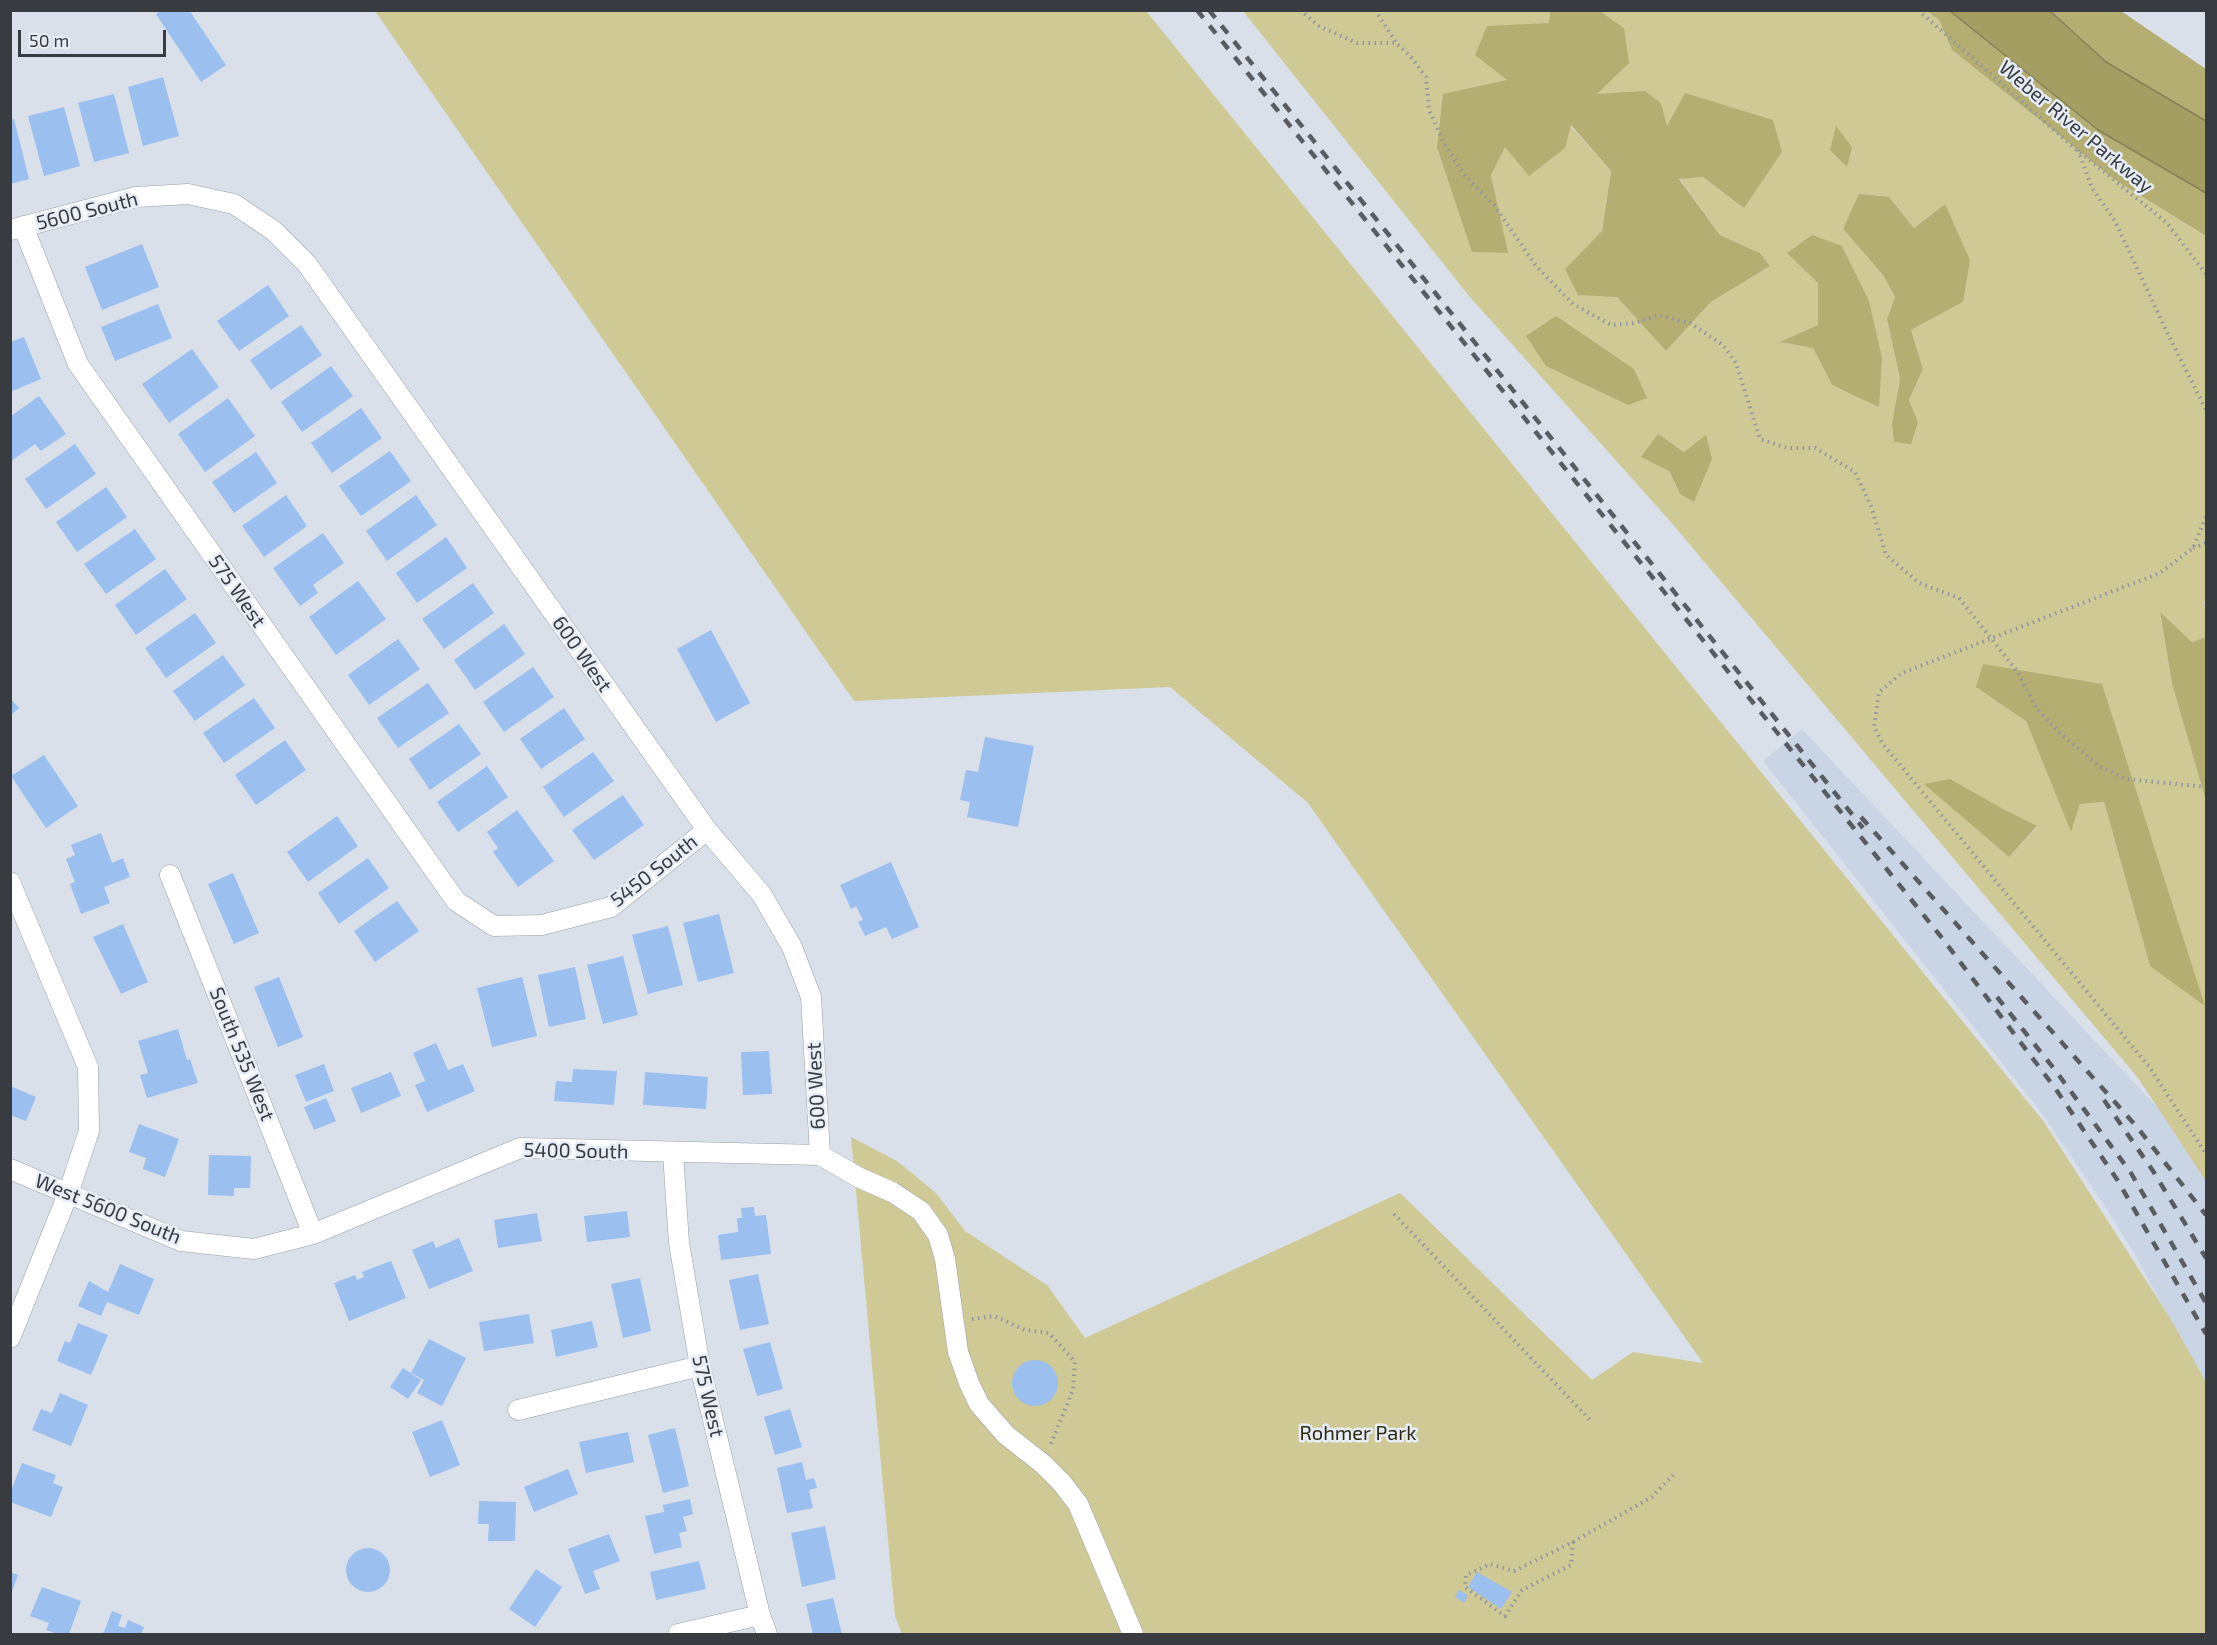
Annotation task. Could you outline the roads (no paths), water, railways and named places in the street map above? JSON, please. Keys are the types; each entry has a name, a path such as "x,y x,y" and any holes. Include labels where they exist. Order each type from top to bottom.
{"street":[{"name":"5600 South","path":"17,228 136,196 188,194 234,204"},
{"name":"600 West","path":"234,204 274,231 307,264 707,830 762,895 792,947 812,997 820,1155"},
{"name":"575 West","path":"17,228 78,364 456,901 495,926"},
{"name":"5450 South","path":"495,926 542,925 611,907 707,830"},
{"name":"South 535 West","path":"170,874 313,1234"},
{"path":"10,882 87,1067 89,1131 69,1194 10,1338"},
{"name":"5400 South","path":"313,1234 520,1148 820,1155"},
{"name":"575 West","path":"672,1153 679,1243 700,1365 760,1615 767,1635"},
{"path":"820,1155 858,1177 892,1192 921,1211 938,1235 945,1259 958,1352 979,1404 1006,1435 1043,1464 1062,1483 1078,1504 1133,1635"},
{"name":"West 5600 South","path":"10,1169 181,1241 254,1249 313,1234"},
{"path":"518,1410 700,1365"},
{"path":"678,1635 760,1615"}],"railway":[{"path":"1197,10 1942,938 2055,1088 2118,1181 2206,1334"},
{"path":"1209,10 1863,828"},
{"path":"1861,817 2137,1127 2206,1215"},
{"path":"1997,997 2055,1070 2131,1173 2206,1303"},
{"path":"2104,1100 2153,1171 2206,1258"}],"park label":[{"name":"Rohmer Park","path":"1358,1433"}]}
